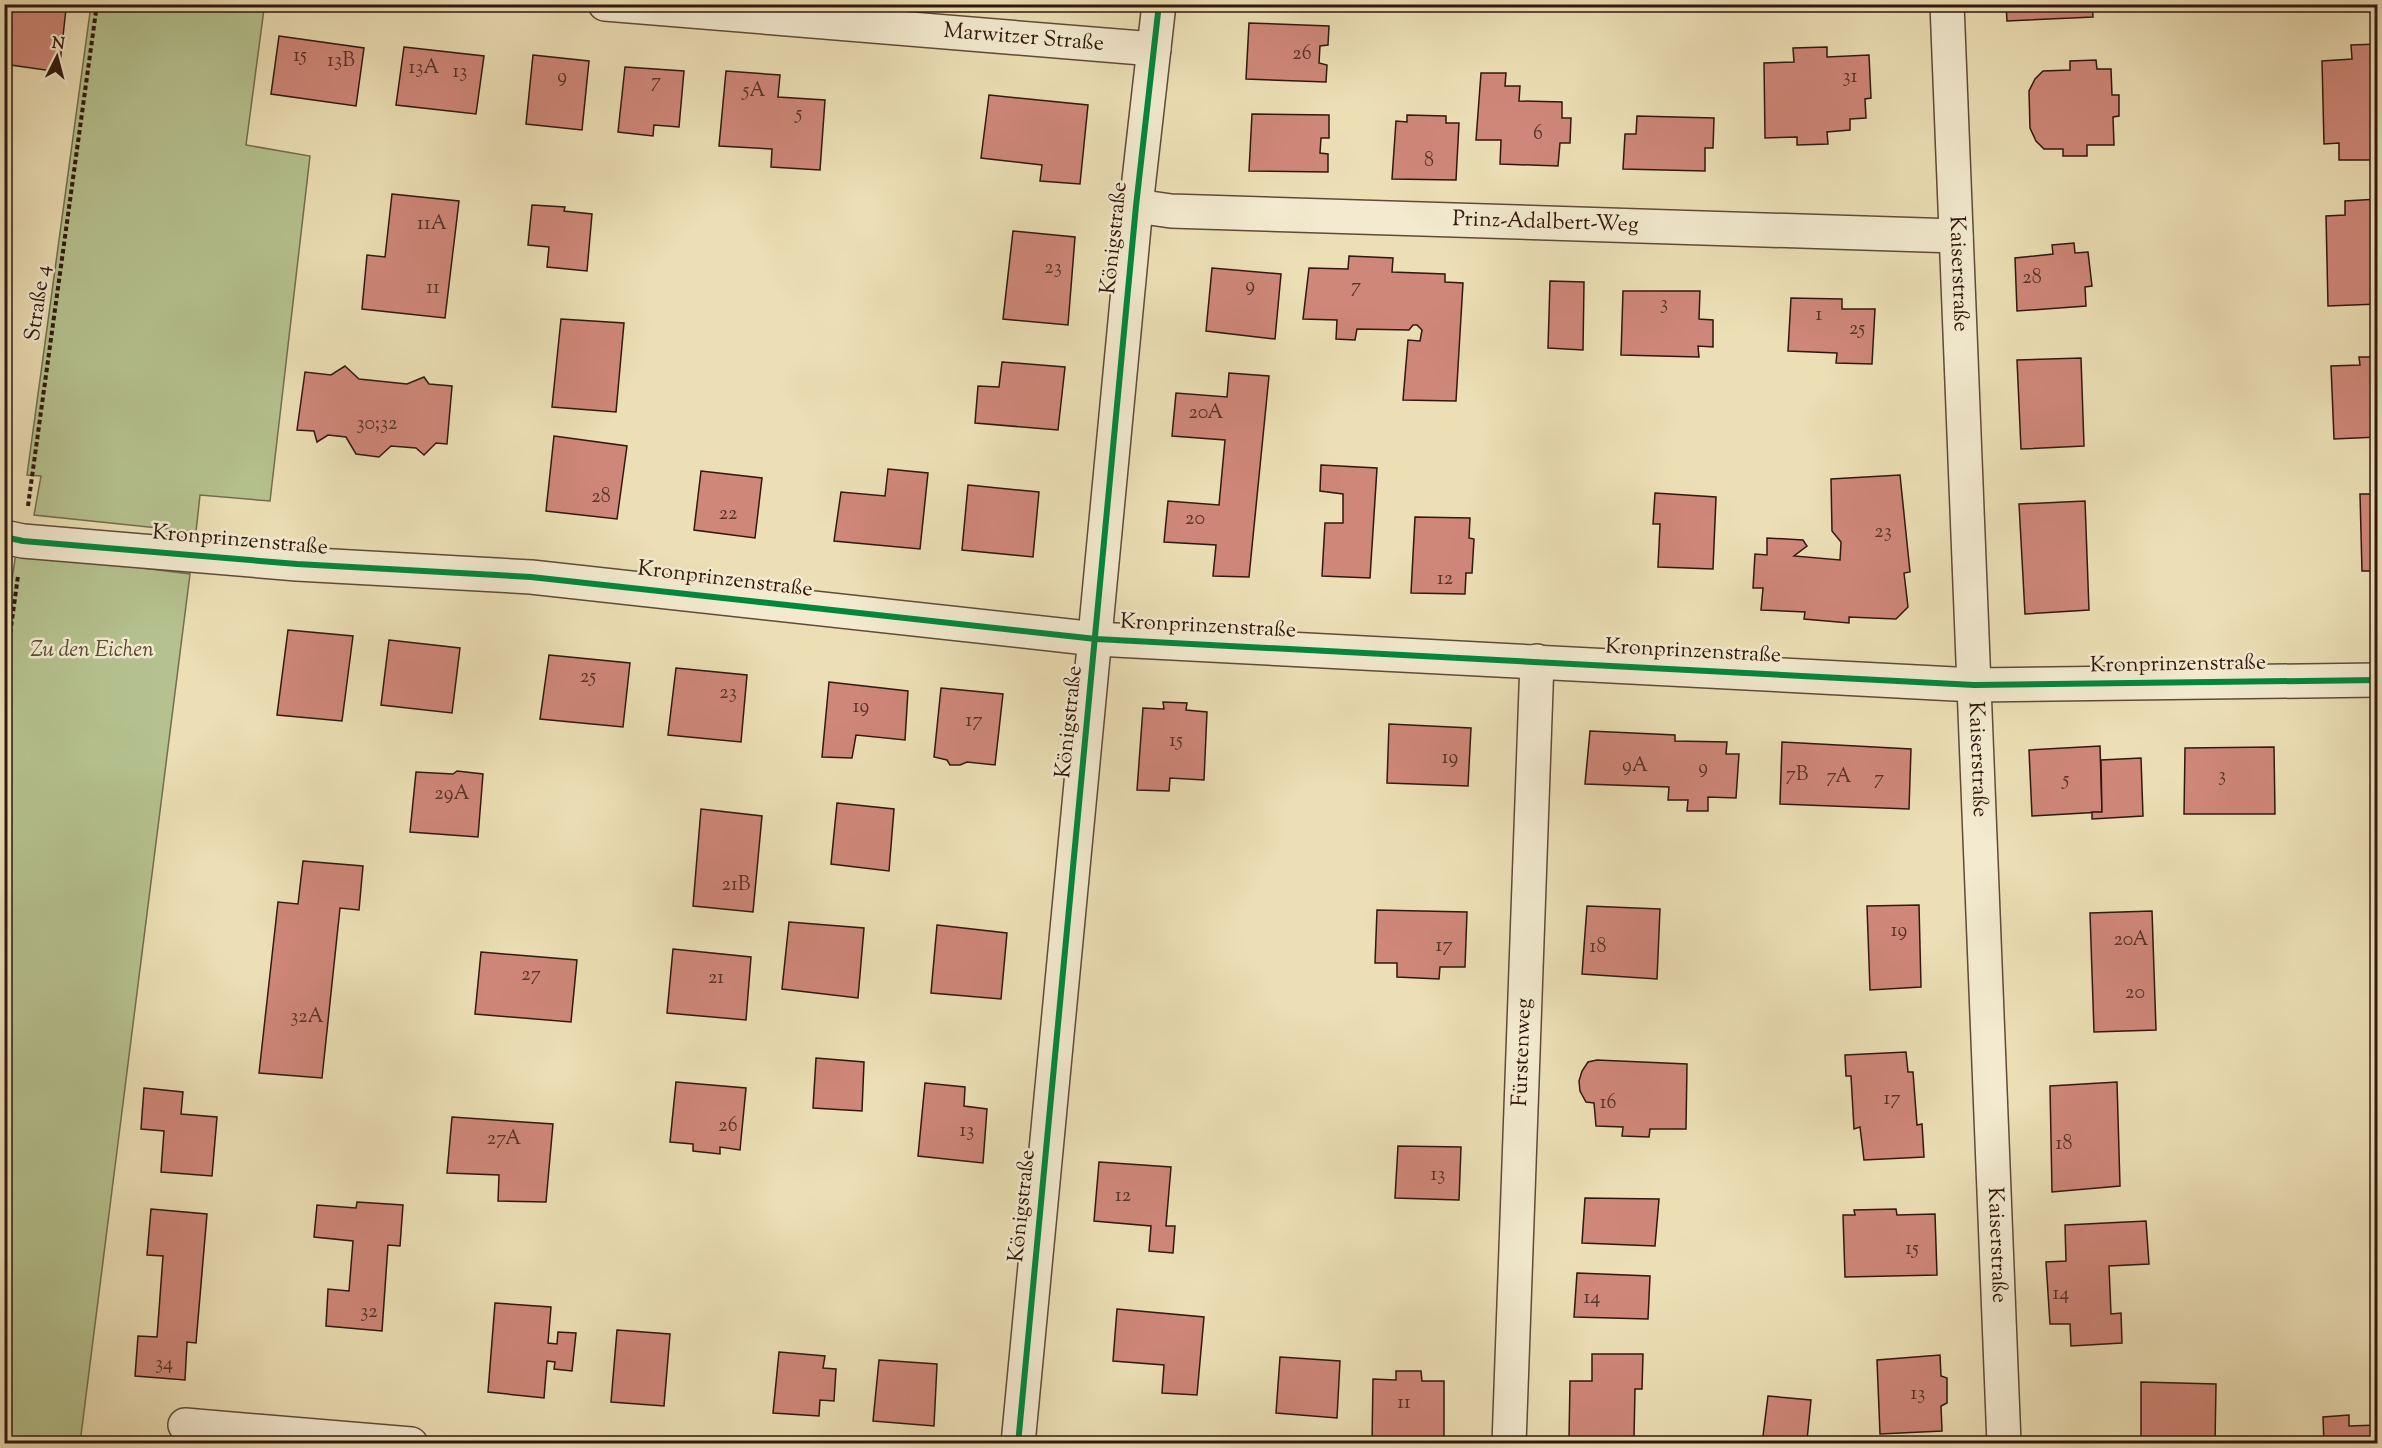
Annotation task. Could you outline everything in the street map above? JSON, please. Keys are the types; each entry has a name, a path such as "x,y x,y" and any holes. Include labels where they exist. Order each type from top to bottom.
{"street":[{"name":"Marwitzer Straße","path":"605,4 1154,49"},
{"name":"Königstraße","path":"1018,1443 1136,206 1159,4"},
{"name":"Kaiserstraße","path":"1947,4 2004,1443"},
{"name":"Prinz-Adalbert-Weg","path":"1136,206 1183,211 1956,236"},
{"name":"Kronprinzenstraße","path":"14,539 277,563 531,577 1096,639 1974,685 2378,680"},
{"name":"Fürstenweg","path":"1509,1443 1537,661"},
{"path":"185,1425 411,1443"}],"green space":[{"path":"232,4 264,9 246,145 310,156 270,501 200,495 196,532 34,515 41,476 27,475 91,5"},
{"name":"Zu den Eichen","path":"16,552 190,574 80,1443 5,1444 4,637"}],"building":[{"path":"8,4 66,9 59,72 4,64"},
{"path":"2006,4 2092,4 2093,17 2007,21"},
{"path":"1249,23 1329,26 1328,45 1320,46 1319,63 1327,65 1326,82 1246,79"},
{"path":"279,36 364,48 356,106 271,94"},
{"path":"2378,44 2378,160 2339,160 2339,143 2324,144 2322,61 2352,59 2351,45"},
{"path":"404,47 484,56 476,114 396,105"},
{"path":"1827,47 1827,57 1869,55 1871,98 1865,99 1866,118 1850,119 1850,130 1827,132 1828,144 1797,145 1797,137 1765,138 1764,63 1794,62 1793,48"},
{"path":"533,55 589,61 582,130 526,124"},
{"path":"2096,60 2097,69 2111,69 2112,95 2119,95 2119,116 2113,117 2114,145 2087,145 2087,156 2063,156 2063,149 2044,149 2036,141 2030,128 2029,91 2035,79 2043,71 2070,70 2070,61"},
{"path":"625,67 684,71 679,127 654,125 653,136 618,132"},
{"path":"726,71 780,75 778,97 825,100 820,170 771,167 772,149 719,146"},
{"path":"1481,73 1506,73 1505,86 1520,86 1519,101 1562,102 1562,118 1571,118 1570,143 1560,143 1558,166 1500,164 1501,140 1476,140"},
{"path":"989,95 1088,105 1080,184 1040,181 1042,165 981,158"},
{"path":"1252,114 1329,115 1329,138 1321,138 1320,153 1328,154 1328,172 1249,171"},
{"path":"1407,115 1446,116 1446,123 1459,123 1456,180 1392,179 1396,121 1407,122"},
{"path":"1637,116 1714,118 1713,148 1705,148 1705,171 1623,169 1625,134 1636,134"},
{"path":"392,194 459,201 445,318 362,309 367,255 385,257"},
{"path":"2378,199 2378,304 2328,306 2326,216 2345,215 2345,201"},
{"path":"532,205 565,207 564,211 592,214 587,271 547,267 549,247 528,245"},
{"path":"1013,231 1075,237 1068,325 1003,319"},
{"path":"2074,243 2075,253 2088,252 2092,286 2085,287 2086,306 2017,311 2015,258 2053,254 2052,245"},
{"path":"1349,256 1393,258 1392,272 1445,274 1445,282 1463,283 1456,401 1403,400 1408,340 1420,341 1422,330 1417,325 1413,325 1409,330 1357,329 1355,340 1336,339 1337,320 1303,319 1309,268 1348,269"},
{"path":"1212,268 1281,274 1275,339 1206,331"},
{"path":"1550,281 1584,282 1583,350 1548,348"},
{"path":"1623,291 1700,291 1699,319 1713,320 1713,347 1698,346 1699,357 1621,355"},
{"path":"1791,298 1842,299 1842,309 1875,309 1872,364 1836,363 1837,353 1788,351"},
{"path":"561,319 624,323 616,412 552,407"},
{"path":"2359,357 2378,357 2378,437 2334,439 2331,366 2360,365"},
{"path":"2081,358 2084,446 2021,449 2017,360"},
{"path":"1002,362 1065,367 1058,430 975,423 978,386 999,387"},
{"path":"345,366 359,379 407,384 424,377 429,384 452,386 447,444 436,443 424,455 416,448 391,446 379,457 356,454 346,437 328,435 317,442 314,431 297,430 305,372 331,375"},
{"path":"1229,373 1269,376 1249,577 1213,576 1216,545 1164,542 1168,501 1219,505 1225,440 1172,436 1176,393 1227,397"},
{"path":"554,436 627,446 617,519 546,511"},
{"path":"1321,465 1377,468 1370,578 1322,576 1325,523 1343,523 1343,494 1320,491"},
{"path":"888,469 928,473 920,549 834,541 841,492 885,496"},
{"path":"701,471 762,478 755,538 694,530"},
{"path":"1900,475 1910,572 1904,573 1908,607 1896,619 1849,617 1849,623 1804,619 1805,612 1761,610 1763,588 1753,588 1755,554 1767,555 1767,538 1803,540 1807,546 1794,556 1840,560 1841,542 1832,531 1831,479"},
{"path":"968,485 1039,492 1033,557 962,550"},
{"path":"1655,493 1716,497 1713,569 1658,567 1660,524 1653,524"},
{"path":"2360,494 2378,494 2378,571 2362,571"},
{"path":"2085,501 2089,610 2025,614 2019,504"},
{"path":"1415,517 1470,518 1469,538 1474,539 1472,573 1466,573 1465,594 1411,593"},
{"path":"288,630 353,636 342,721 277,715"},
{"path":"389,640 460,648 452,713 381,705"},
{"path":"549,655 630,663 623,727 540,719"},
{"path":"676,668 747,675 741,742 668,735"},
{"path":"829,682 908,691 905,740 856,735 852,758 822,757"},
{"path":"941,688 1003,694 995,765 967,762 950,765 947,760 934,757"},
{"path":"1163,702 1187,703 1186,710 1207,712 1204,780 1170,778 1169,791 1137,790 1143,708 1164,709"},
{"path":"1389,724 1471,728 1468,786 1387,783"},
{"path":"1590,731 1675,735 1675,741 1727,742 1726,754 1739,754 1736,798 1708,797 1708,811 1687,811 1688,800 1668,800 1669,787 1585,784"},
{"path":"1782,742 1911,749 1909,809 1780,804"},
{"path":"2100,746 2102,812 2032,816 2029,750"},
{"path":"2274,747 2275,814 2184,814 2185,748"},
{"path":"2141,758 2143,816 2092,819 2092,812 2102,812 2101,760"},
{"path":"457,771 483,774 478,837 410,832 416,772 453,774"},
{"path":"837,803 894,809 889,871 831,864"},
{"path":"701,809 762,816 753,912 693,906"},
{"path":"303,861 363,866 359,910 340,908 322,1078 259,1073 278,902 298,904"},
{"path":"1919,905 1921,987 1870,990 1867,906"},
{"path":"1587,906 1660,909 1657,979 1582,974"},
{"path":"1377,910 1467,912 1465,967 1440,967 1439,979 1397,977 1397,963 1375,963"},
{"path":"2152,911 2156,1030 2094,1032 2090,913"},
{"path":"789,922 864,928 858,998 782,989"},
{"path":"937,925 1007,933 1001,999 931,993"},
{"path":"673,949 751,957 746,1020 667,1013"},
{"path":"481,952 577,960 571,1022 475,1014"},
{"path":"1906,1052 1908,1072 1913,1072 1917,1125 1922,1124 1924,1157 1864,1160 1860,1127 1854,1129 1851,1076 1846,1076 1845,1055"},
{"path":"816,1058 864,1062 862,1111 813,1108"},
{"path":"1597,1060 1687,1064 1686,1129 1650,1129 1649,1137 1622,1136 1623,1127 1596,1126 1594,1103 1586,1102 1580,1091 1579,1081 1588,1062"},
{"path":"676,1082 746,1088 740,1150 720,1147 720,1154 693,1151 693,1144 670,1142"},
{"path":"2117,1082 2120,1186 2052,1192 2050,1086"},
{"path":"925,1083 965,1087 964,1106 987,1109 983,1163 918,1156"},
{"path":"144,1088 183,1092 181,1114 217,1117 212,1176 161,1172 164,1131 141,1129"},
{"path":"452,1117 553,1124 546,1202 498,1201 499,1175 447,1173"},
{"path":"1398,1146 1461,1147 1459,1200 1395,1198"},
{"path":"1099,1162 1171,1167 1166,1226 1175,1226 1173,1253 1149,1251 1151,1226 1094,1221"},
{"path":"1585,1198 1659,1199 1655,1246 1582,1243"},
{"path":"357,1202 403,1205 400,1246 388,1245 382,1331 326,1326 328,1289 349,1291 353,1241 314,1237 317,1205 356,1208"},
{"path":"151,1209 207,1214 196,1343 187,1342 185,1380 135,1376 138,1336 157,1337 163,1256 147,1255"},
{"path":"1896,1209 1897,1215 1935,1214 1937,1275 1845,1277 1843,1215 1855,1215 1854,1210"},
{"path":"2146,1221 2149,1264 2109,1266 2111,1314 2121,1313 2122,1343 2071,1346 2070,1324 2050,1324 2046,1262 2066,1261 2065,1225"},
{"path":"1577,1273 1650,1276 1648,1319 1574,1317"},
{"path":"495,1303 551,1307 548,1343 557,1344 558,1332 576,1333 572,1371 554,1369 555,1362 547,1361 544,1398 488,1392"},
{"path":"1117,1309 1204,1317 1197,1395 1162,1393 1164,1365 1113,1361"},
{"path":"617,1330 670,1334 664,1406 611,1402"},
{"path":"779,1352 825,1356 823,1368 836,1369 834,1401 820,1400 819,1416 773,1413"},
{"path":"1592,1354 1643,1354 1642,1389 1635,1389 1634,1438 1569,1439 1570,1381 1592,1381"},
{"path":"1940,1355 1941,1376 1947,1378 1947,1403 1941,1406 1942,1431 1880,1434 1877,1360"},
{"path":"1280,1357 1340,1361 1337,1418 1276,1413"},
{"path":"879,1360 937,1364 934,1426 873,1421"},
{"path":"1396,1371 1421,1371 1422,1381 1444,1381 1444,1444 1372,1444 1373,1379 1396,1380"},
{"path":"2141,1382 2216,1384 2215,1444 2141,1444"},
{"path":"2378,1392 2378,1412 2373,1409 2371,1400"},
{"path":"1768,1396 1811,1400 1807,1440 1841,1444 1762,1444"},
{"path":"2349,1415 2349,1426 2378,1425 2378,1444 2324,1444 2323,1417"}],"cycle path":[{"path":"1018,1444 1136,206 1159,4"},
{"path":"4,537 23,541 297,564 531,577 1096,639 1974,685 2378,680"}]}
